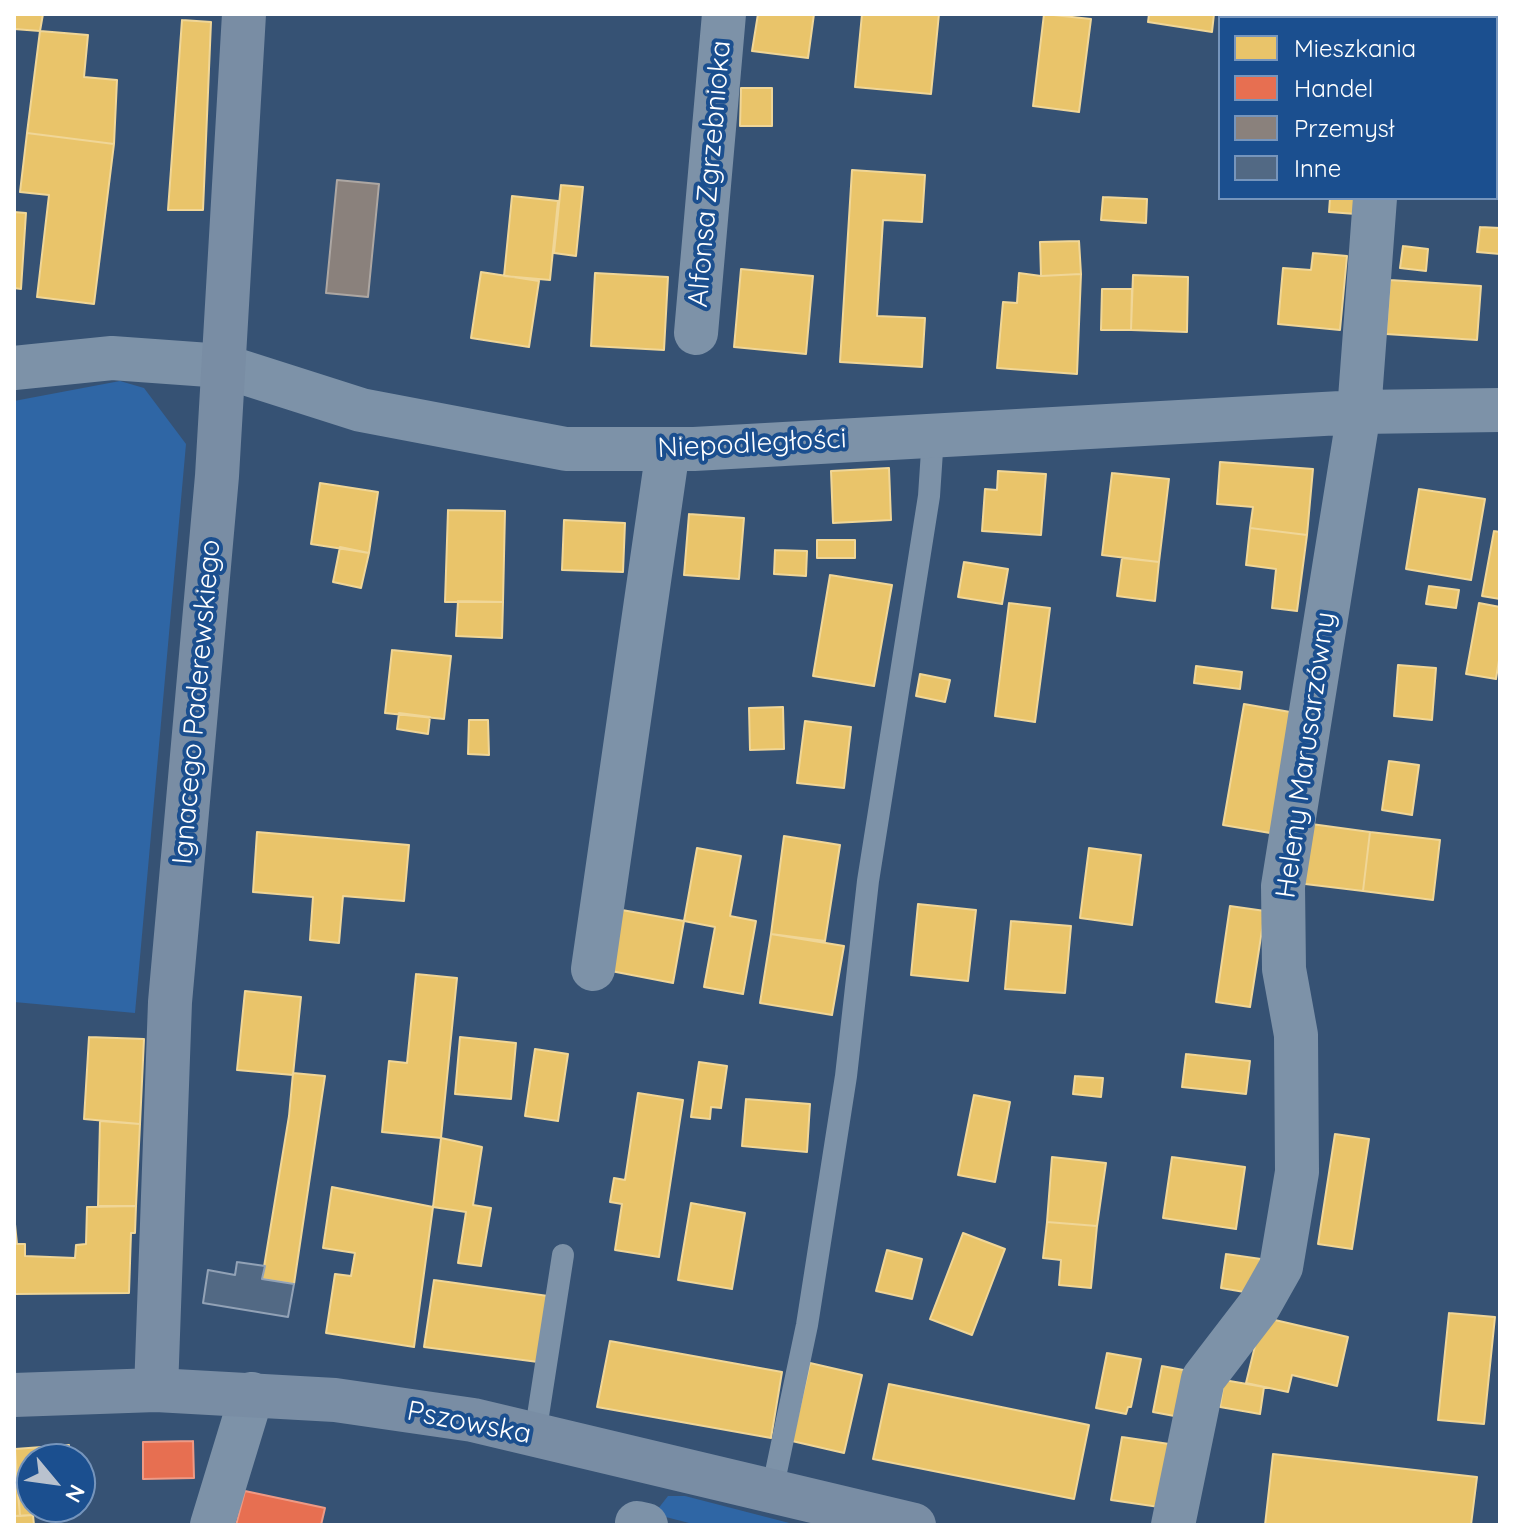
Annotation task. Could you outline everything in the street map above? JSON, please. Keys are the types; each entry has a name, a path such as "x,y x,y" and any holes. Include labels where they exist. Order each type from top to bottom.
{"street":[{"name":"Ignacego Paderewskiego","path":"156,1390 170,1002 216,491 244,14"},
{"name":"Alfonsa Zgrzebnioka","path":"696,333 724,14"},
{"name":"Heleny Marusarzówny","path":"1173,1525 1203,1379 1259,1306 1281,1267 1297,1172 1296,1035 1284,969 1283,886 1359,412 1375,200"},
{"name":"Niepodległości","path":"14,368 112,358 223,366 361,410 566,449 668,449 1359,412 1500,410"},
{"path":"593,969 668,449"},
{"name":"Pszowska","path":"14,1395 156,1390 335,1400 473,1420 914,1525"},
{"path":"212,1525 252,1394"}],"lane":[{"path":"772,1491 807,1325 846,1076 868,881 929,496 933,436"},
{"path":"535,1435 563,1255"}],"shaded area":[{"path":"120,381 144,388 186,444 135,1013 14,1002 14,401"},
{"path":"668,1496 685,1496 797,1525 697,1525 654,1514"}],"building: Mieszkania":[{"path":"14,14 43,14 40,31 14,29"},
{"path":"758,14 814,14 808,58 752,51"},
{"path":"862,14 939,14 931,94 855,87"},
{"path":"1044,14 1091,19 1079,112 1033,106"},
{"path":"1149,14 1214,14 1212,32 1148,22"},
{"path":"1271,14 1332,14 1332,16"},
{"path":"182,20 211,22 203,210 168,210"},
{"path":"40,31 88,35 84,77 117,80 114,144 27,133"},
{"path":"741,88 772,88 772,126 740,126"},
{"path":"27,133 114,144 94,304 37,297 49,195 20,192"},
{"path":"1498,134 1500,135 1498,196"},
{"path":"852,170 925,175 922,222 883,220 877,316 925,318 922,367 840,362"},
{"path":"561,185 583,187 576,256 554,253"},
{"path":"512,196 558,201 550,280 504,276"},
{"path":"1103,197 1147,199 1146,223 1101,220"},
{"path":"1330,200 1357,200 1356,214 1329,212"},
{"path":"14,212 26,213 21,289 14,288"},
{"path":"1480,227 1500,228 1500,254 1477,252"},
{"path":"1079,241 1081,274 1041,276 1040,242"},
{"path":"1403,246 1428,249 1426,271 1400,268"},
{"path":"1313,253 1347,256 1340,330 1278,324 1283,268 1311,270"},
{"path":"741,269 813,276 806,354 734,347"},
{"path":"481,272 539,281 529,347 471,338"},
{"path":"595,273 668,277 664,350 591,346"},
{"path":"1019,273 1041,276 1081,274 1077,374 997,368 1003,302 1017,303"},
{"path":"1133,275 1188,277 1187,332 1131,330"},
{"path":"1390,280 1481,286 1477,340 1386,334"},
{"path":"1102,289 1132,289 1131,330 1101,330"},
{"path":"1220,462 1313,469 1307,535 1250,528 1253,507 1217,504"},
{"path":"889,468 891,520 833,523 831,471"},
{"path":"998,471 1046,474 1041,535 982,531 985,489 997,490"},
{"path":"1112,473 1169,479 1159,562 1102,555"},
{"path":"320,483 378,492 369,553 311,544"},
{"path":"1419,489 1485,499 1471,580 1406,569"},
{"path":"448,510 505,511 503,602 445,602"},
{"path":"689,514 744,518 739,579 684,575"},
{"path":"564,520 625,523 623,572 562,570"},
{"path":"1250,528 1307,535 1297,611 1272,608 1276,569 1246,565"},
{"path":"1494,531 1500,532 1500,599 1482,596"},
{"path":"817,540 855,540 855,558 817,558"},
{"path":"340,547 369,553 361,588 333,582"},
{"path":"775,550 807,551 806,576 774,574"},
{"path":"1122,558 1159,562 1155,601 1117,596"},
{"path":"964,562 1008,569 1002,604 958,597"},
{"path":"830,575 892,585 874,686 813,676"},
{"path":"1429,586 1459,590 1456,608 1426,604"},
{"path":"458,601 503,602 502,638 456,636"},
{"path":"1009,603 1050,608 1035,722 995,716"},
{"path":"1479,603 1500,607 1500,654 1496,679 1466,674"},
{"path":"392,650 451,656 444,719 385,713"},
{"path":"1398,665 1436,668 1432,720 1394,716"},
{"path":"1196,666 1242,672 1240,689 1194,683"},
{"path":"920,674 950,680 945,702 916,696"},
{"path":"1244,704 1296,713 1276,834 1223,825"},
{"path":"783,707 784,749 750,750 749,708"},
{"path":"399,713 430,717 428,734 397,729"},
{"path":"469,720 488,720 489,755 468,754"},
{"path":"805,721 851,727 844,788 797,783"},
{"path":"1389,761 1419,765 1412,815 1382,810"},
{"path":"1304,823 1370,832 1363,891 1297,883"},
{"path":"257,832 409,845 404,901 343,896 339,943 310,940 313,897 253,892"},
{"path":"1370,832 1440,840 1433,900 1363,891"},
{"path":"784,836 840,845 825,941 771,934"},
{"path":"697,848 741,856 730,916 756,921 743,994 704,987 715,927 684,921"},
{"path":"1089,848 1141,855 1132,925 1080,918"},
{"path":"918,904 976,910 968,981 911,975"},
{"path":"1230,906 1265,911 1250,1007 1216,1002"},
{"path":"622,910 684,921 673,983 611,971"},
{"path":"1011,921 1071,926 1065,993 1005,989"},
{"path":"771,934 844,946 832,1015 760,1003"},
{"path":"416,974 457,978 441,1138 382,1132 389,1061 407,1063"},
{"path":"245,991 301,997 293,1075 237,1070"},
{"path":"89,1037 144,1039 140,1124 84,1119"},
{"path":"460,1037 516,1043 511,1099 455,1094"},
{"path":"535,1049 568,1054 558,1121 525,1116"},
{"path":"1186,1054 1250,1061 1246,1094 1182,1087"},
{"path":"699,1062 727,1066 721,1108 711,1107 710,1119 691,1117"},
{"path":"293,1073 325,1076 294,1284 262,1279 289,1116"},
{"path":"1075,1076 1103,1078 1101,1097 1073,1094"},
{"path":"638,1093 683,1100 659,1257 615,1250 622,1204 610,1202 614,1178 625,1180"},
{"path":"974,1095 1010,1102 995,1182 958,1175"},
{"path":"746,1099 810,1104 807,1152 742,1146"},
{"path":"100,1121 140,1124 136,1206 98,1206"},
{"path":"1335,1134 1369,1139 1352,1249 1318,1244"},
{"path":"441,1138 482,1147 473,1205 491,1208 481,1266 458,1263 466,1212 433,1207"},
{"path":"1052,1157 1106,1163 1097,1226 1047,1222"},
{"path":"1172,1157 1245,1167 1236,1229 1163,1218"},
{"path":"332,1187 433,1207 414,1347 326,1333 335,1274 351,1276 355,1253 323,1248"},
{"path":"691,1203 745,1213 732,1289 678,1280"},
{"path":"136,1206 135,1233 131,1233 129,1293 14,1294 14,1214 17,1244 25,1244 25,1256 75,1258 76,1245 86,1244 87,1207"},
{"path":"1047,1222 1097,1226 1091,1288 1059,1285 1061,1260 1043,1258"},
{"path":"963,1233 1005,1249 972,1335 930,1319"},
{"path":"887,1250 922,1259 912,1299 876,1291"},
{"path":"1226,1254 1261,1259 1256,1294 1221,1288"},
{"path":"434,1280 548,1296 538,1362 424,1347"},
{"path":"1449,1313 1495,1317 1484,1424 1438,1420"},
{"path":"1262,1317 1348,1337 1337,1386 1292,1375 1288,1392 1246,1383"},
{"path":"610,1341 782,1372 771,1438 597,1407"},
{"path":"1107,1353 1141,1359 1131,1407 1128,1407 1126,1414 1096,1408"},
{"path":"810,1363 862,1375 844,1453 792,1441"},
{"path":"1162,1366 1194,1372 1185,1418 1153,1412"},
{"path":"1224,1380 1264,1387 1260,1414 1220,1407"},
{"path":"889,1384 1089,1425 1074,1499 873,1459"},
{"path":"1122,1437 1176,1445 1166,1508 1111,1500"},
{"path":"14,1449 16,1516 14,1516"},
{"path":"1273,1454 1477,1477 1471,1525 1265,1525"},
{"path":"14,1516 16,1523 34,1525 14,1525"}],"building: Handel":[{"path":"193,1441 194,1478 143,1479 143,1442"},
{"path":"245,1491 325,1508 321,1525 236,1525"}],"building: Przemysł":[{"path":"337,180 379,184 368,297 326,293"}],"building: Inne":[{"path":"237,1262 265,1266 262,1279 294,1284 288,1317 203,1303 208,1270 235,1275"}]}
